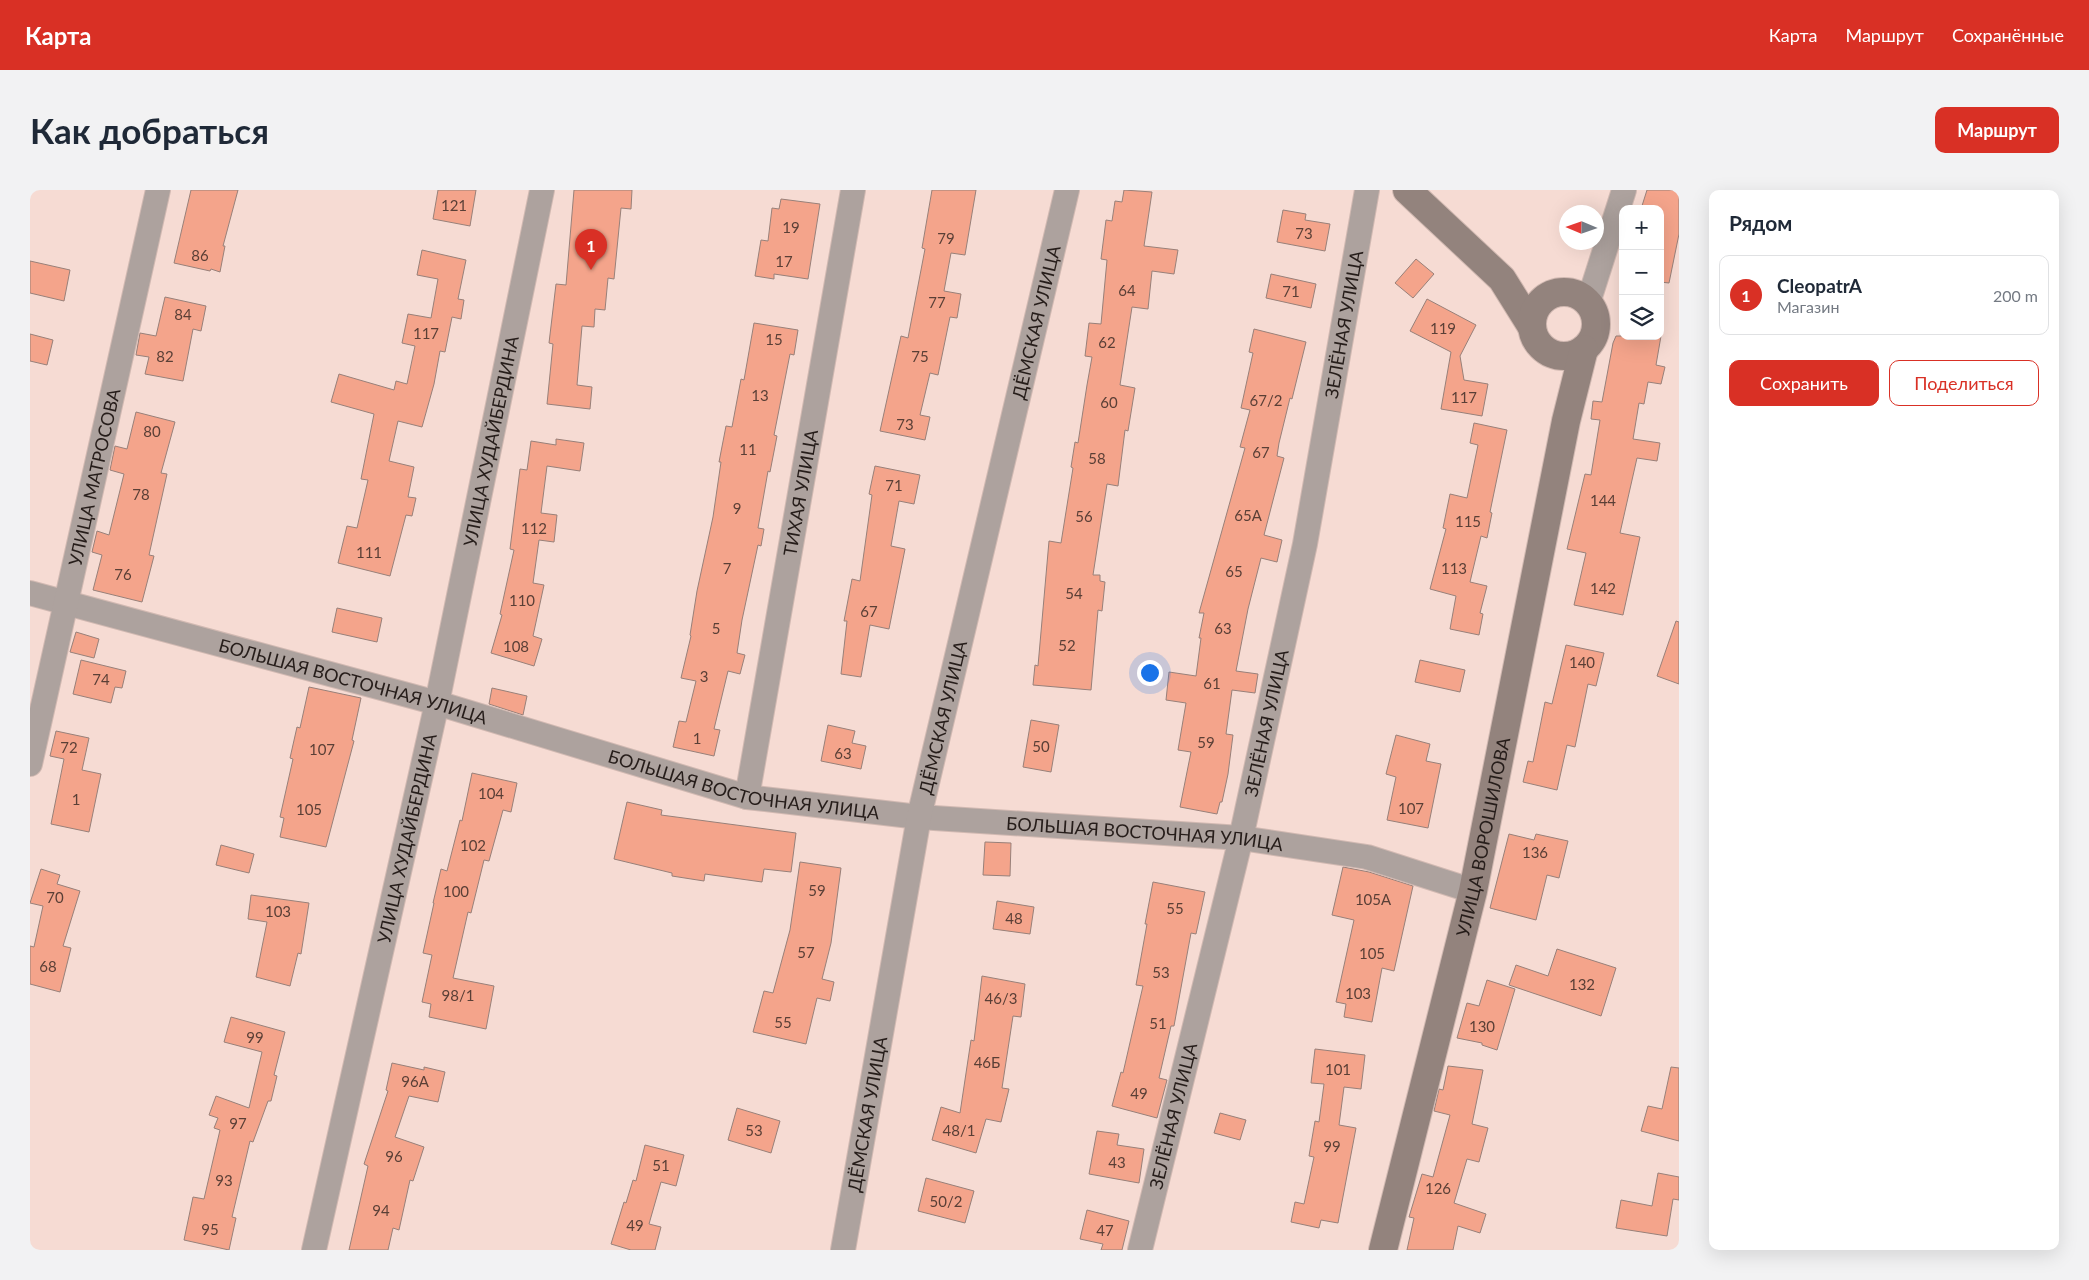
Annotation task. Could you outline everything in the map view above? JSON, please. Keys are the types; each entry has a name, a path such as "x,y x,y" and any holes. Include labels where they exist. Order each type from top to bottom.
{"street":[{"name":"УЛИЦА МАТРОСОВА","path":"30,764 158,190"},
{"name":"УЛИЦА ХУДАЙБЕРДИНА","path":"314,1250 437,703 542,190"},
{"name":"ТИХАЯ УЛИЦА","path":"748,797 853,190"},
{"name":"ДЁМСКАЯ УЛИЦА","path":"843,1250 919,817 1067,190"},
{"name":"ЗЕЛЁНАЯ УЛИЦА","path":"1140,1250 1240,838 1305,544 1367,190"},
{"path":"1407,190 1502,279 1532,327 1535,339 1549,352 1567,356 1584,349 1592,339 1596,327 1594,314 1588,303 1573,293 1554,293 1502,279"},
{"path":"1588,303 1624,190"},
{"path":"1532,327 1535,309 1543,299 1554,293"},
{"name":"УЛИЦА ВОРОШИЛОВА","path":"1383,1250 1473,891 1566,421 1584,349"},
{"name":"УЛИЦА ВОРОШИЛОВА","path":"1549,352 1562,392 1566,421"},
{"name":"БОЛЬШАЯ ВОСТОЧНАЯ УЛИЦА","path":"30,593 437,703 748,797 919,817 1240,838 1367,858 1473,891"}],"building":[{"path":"191,190 238,190 223,246 225,246 220,272 174,263"},
{"path":"438,190 476,190 470,226 433,219"},
{"path":"574,190 632,190 631,209 621,208 614,279 608,278 605,310 595,309 594,327 582,326 577,385 592,387 590,409 547,404 553,344 549,343 556,284 566,285"},
{"path":"932,190 976,190 965,255 951,253 944,291 961,294 957,318 950,317 938,375 930,373 920,415 930,417 925,440 880,431 901,336 908,338 925,249 922,248"},
{"path":"1124,190 1152,192 1144,246 1178,250 1174,274 1152,271 1148,309 1132,307 1120,385 1135,388 1128,431 1125,430 1118,486 1107,484 1093,575 1100,575 1100,581 1105,582 1102,611 1098,610 1091,690 1033,685 1035,665 1038,666 1049,541 1061,543 1073,468 1071,467 1075,442 1078,443 1092,357 1085,356 1089,323 1101,324 1107,260 1101,259 1106,220 1112,221 1115,201 1122,202"},
{"path":"1647,190 1679,190 1679,234 1669,283 1664,282 1664,205 1642,205"},
{"path":"781,199 820,204 808,279 774,274 774,279 755,276 761,240 768,241 772,208 779,209"},
{"path":"1283,210 1306,214 1305,220 1330,224 1325,251 1277,242"},
{"path":"422,250 466,260 458,299 464,300 461,319 452,317 445,352 440,351 434,384 422,427 398,421 389,461 414,467 408,497 416,498 412,516 406,515 390,576 338,563 347,526 357,528 368,480 361,479 374,414 331,402 339,374 394,390 396,381 407,384 415,346 402,343 408,314 431,318 438,279 417,275"},
{"path":"1416,259 1434,274 1413,298 1395,283"},
{"path":"30,261 70,270 64,301 30,293"},
{"path":"1271,274 1316,284 1311,308 1266,298"},
{"path":"165,297 206,306 201,331 193,329 183,381 145,374 149,357 136,355 140,333 156,336"},
{"path":"1427,299 1476,325 1460,356 1464,380 1488,384 1482,416 1441,409 1451,352 1410,331"},
{"path":"754,323 798,330 794,355 790,354 774,435 777,436 770,472 768,471 758,528 764,529 761,546 758,545 742,620 737,653 745,655 740,674 728,671 714,729 720,730 714,756 673,747 679,721 686,722 696,681 681,678 691,636 697,591 713,517 721,462 719,462 726,426 732,427 741,379 744,380"},
{"path":"1254,329 1306,342 1279,443 1277,456 1284,458 1264,535 1282,540 1277,562 1261,558 1248,609 1236,671 1258,674 1255,693 1232,690 1226,734 1233,735 1228,774 1222,802 1220,802 1217,814 1180,807 1191,752 1178,750 1186,703 1166,700 1169,672 1196,676 1201,638 1199,638 1204,613 1199,613 1245,448 1240,447 1250,410 1241,408 1253,353 1249,352"},
{"path":"30,334 53,340 47,365 30,361"},
{"path":"1616,336 1619,336 1619,340 1660,340 1656,365 1665,367 1661,384 1648,382 1644,404 1639,403 1633,439 1660,443 1657,461 1637,458 1620,533 1640,537 1623,615 1574,605 1586,553 1567,549 1585,474 1591,475 1600,420 1591,419 1593,401 1602,402"},
{"path":"136,412 175,422 161,473 167,474 149,555 154,556 142,602 93,590 102,555 92,552 97,531 109,535 124,474 110,470 115,446 127,449"},
{"path":"1474,423 1507,430 1490,512 1492,513 1487,538 1481,536 1470,582 1487,586 1480,613 1483,614 1479,635 1450,629 1456,596 1430,589 1446,529 1443,528 1450,494 1467,498 1478,445 1470,443"},
{"path":"556,439 584,443 580,471 547,466 541,513 557,515 554,542 539,540 533,583 544,585 533,636 542,639 534,666 491,653 502,615 500,614 514,550 510,549 520,469 527,470 531,441 556,445"},
{"path":"875,466 920,475 914,504 899,501 891,546 905,549 889,629 870,625 861,677 841,674 847,621 844,621 852,579 860,581 872,495 869,494"},
{"path":"337,608 382,618 377,642 332,632"},
{"path":"1676,621 1679,622 1679,684 1657,676"},
{"path":"76,632 99,639 94,658 70,652"},
{"path":"1566,645 1604,653 1596,686 1588,684 1575,747 1567,745 1557,790 1523,782 1528,761 1533,762 1545,702 1552,704"},
{"path":"81,660 126,671 122,688 115,687 111,703 73,694"},
{"path":"1420,660 1465,670 1460,692 1415,682"},
{"path":"309,687 361,698 352,740 354,741 326,847 280,837 284,818 280,817 293,759 290,758 297,727 300,728"},
{"path":"492,688 527,696 523,715 489,704"},
{"path":"1031,720 1059,725 1051,772 1023,767"},
{"path":"828,725 855,731 852,743 866,746 861,769 821,761"},
{"path":"56,731 89,738 82,770 101,774 89,832 51,824 64,759 50,756"},
{"path":"1396,735 1430,744 1426,761 1441,764 1428,828 1387,820 1396,777 1386,774"},
{"path":"472,773 517,783 511,812 503,810 489,861 484,860 471,913 468,912 453,978 494,986 486,1029 429,1017 431,1004 422,1002 432,955 423,953 433,903 441,869 447,871 460,820 462,821"},
{"path":"627,802 662,810 661,815 796,833 791,872 764,869 762,882 705,874 704,881 672,876 672,873 614,859"},
{"path":"1509,834 1534,840 1536,834 1568,841 1559,878 1547,875 1536,920 1490,908"},
{"path":"985,842 1011,843 1010,876 983,875"},
{"path":"221,845 254,854 249,873 216,865"},
{"path":"800,862 841,868 831,943 822,979 834,982 830,1001 817,998 806,1044 753,1032 764,991 773,993 790,930"},
{"path":"1343,867 1369,872 1413,886 1394,971 1382,968 1372,1022 1344,1017 1346,1004 1336,1002 1354,920 1332,915"},
{"path":"41,869 60,875 57,884 80,891 63,946 71,948 60,992 30,984 30,946 34,947 43,906 30,903"},
{"path":"1153,882 1205,892 1196,934 1191,933 1174,1026 1171,1026 1159,1078 1167,1080 1157,1118 1112,1106 1121,1072 1123,1073 1143,986 1136,985"},
{"path":"251,895 309,903 301,954 298,953 290,986 256,977 267,922 248,919"},
{"path":"997,901 1034,907 1030,934 993,929"},
{"path":"1557,949 1616,968 1601,1016 1509,985 1516,965 1548,976"},
{"path":"982,976 1025,984 1021,1017 1013,1016 1002,1088 1009,1089 1001,1122 986,1119 976,1153 932,1140 941,1107 960,1113 971,1040 974,1041"},
{"path":"1487,980 1515,989 1497,1050 1482,1045 1482,1043 1457,1038 1467,1003 1479,1006"},
{"path":"231,1017 285,1032 274,1075 277,1076 271,1101 268,1101 253,1142 250,1141 232,1217 236,1218 229,1250 184,1240 193,1197 204,1199 220,1130 214,1128 218,1118 209,1115 216,1096 249,1108 262,1052 224,1042"},
{"path":"1315,1049 1365,1055 1361,1089 1344,1087 1339,1125 1356,1128 1338,1223 1321,1220 1319,1228 1291,1222 1295,1202 1304,1204 1314,1157 1309,1156 1315,1121 1319,1122 1324,1084 1311,1083"},
{"path":"392,1063 424,1070 424,1067 445,1072 438,1102 409,1096 395,1137 424,1147 413,1181 410,1180 399,1230 393,1228 388,1250 349,1250 368,1166 364,1164 388,1091 386,1090"},
{"path":"1448,1066 1483,1070 1472,1124 1488,1128 1479,1162 1467,1159 1454,1203 1486,1214 1480,1233 1458,1226 1453,1250 1407,1250 1414,1218 1409,1217 1422,1174 1433,1177 1450,1115 1434,1111 1439,1089 1443,1090"},
{"path":"1671,1067 1679,1068 1679,1141 1641,1131 1648,1106 1662,1109"},
{"path":"737,1108 780,1121 771,1153 728,1140"},
{"path":"1220,1113 1246,1120 1240,1140 1214,1133"},
{"path":"1097,1131 1119,1134 1117,1145 1144,1149 1139,1183 1089,1174"},
{"path":"645,1145 684,1155 676,1186 661,1182 649,1224 661,1227 655,1250 631,1250 611,1244 624,1202 626,1203 633,1180 636,1181"},
{"path":"1658,1173 1679,1177 1679,1200 1673,1199 1667,1236 1616,1228 1621,1200 1652,1206"},
{"path":"926,1178 974,1191 965,1223 918,1211"},
{"path":"1087,1210 1129,1221 1122,1250 1101,1250 1103,1244 1080,1239"}],"place":[{"name":"CleopatrA","path":"591,270"}]}
